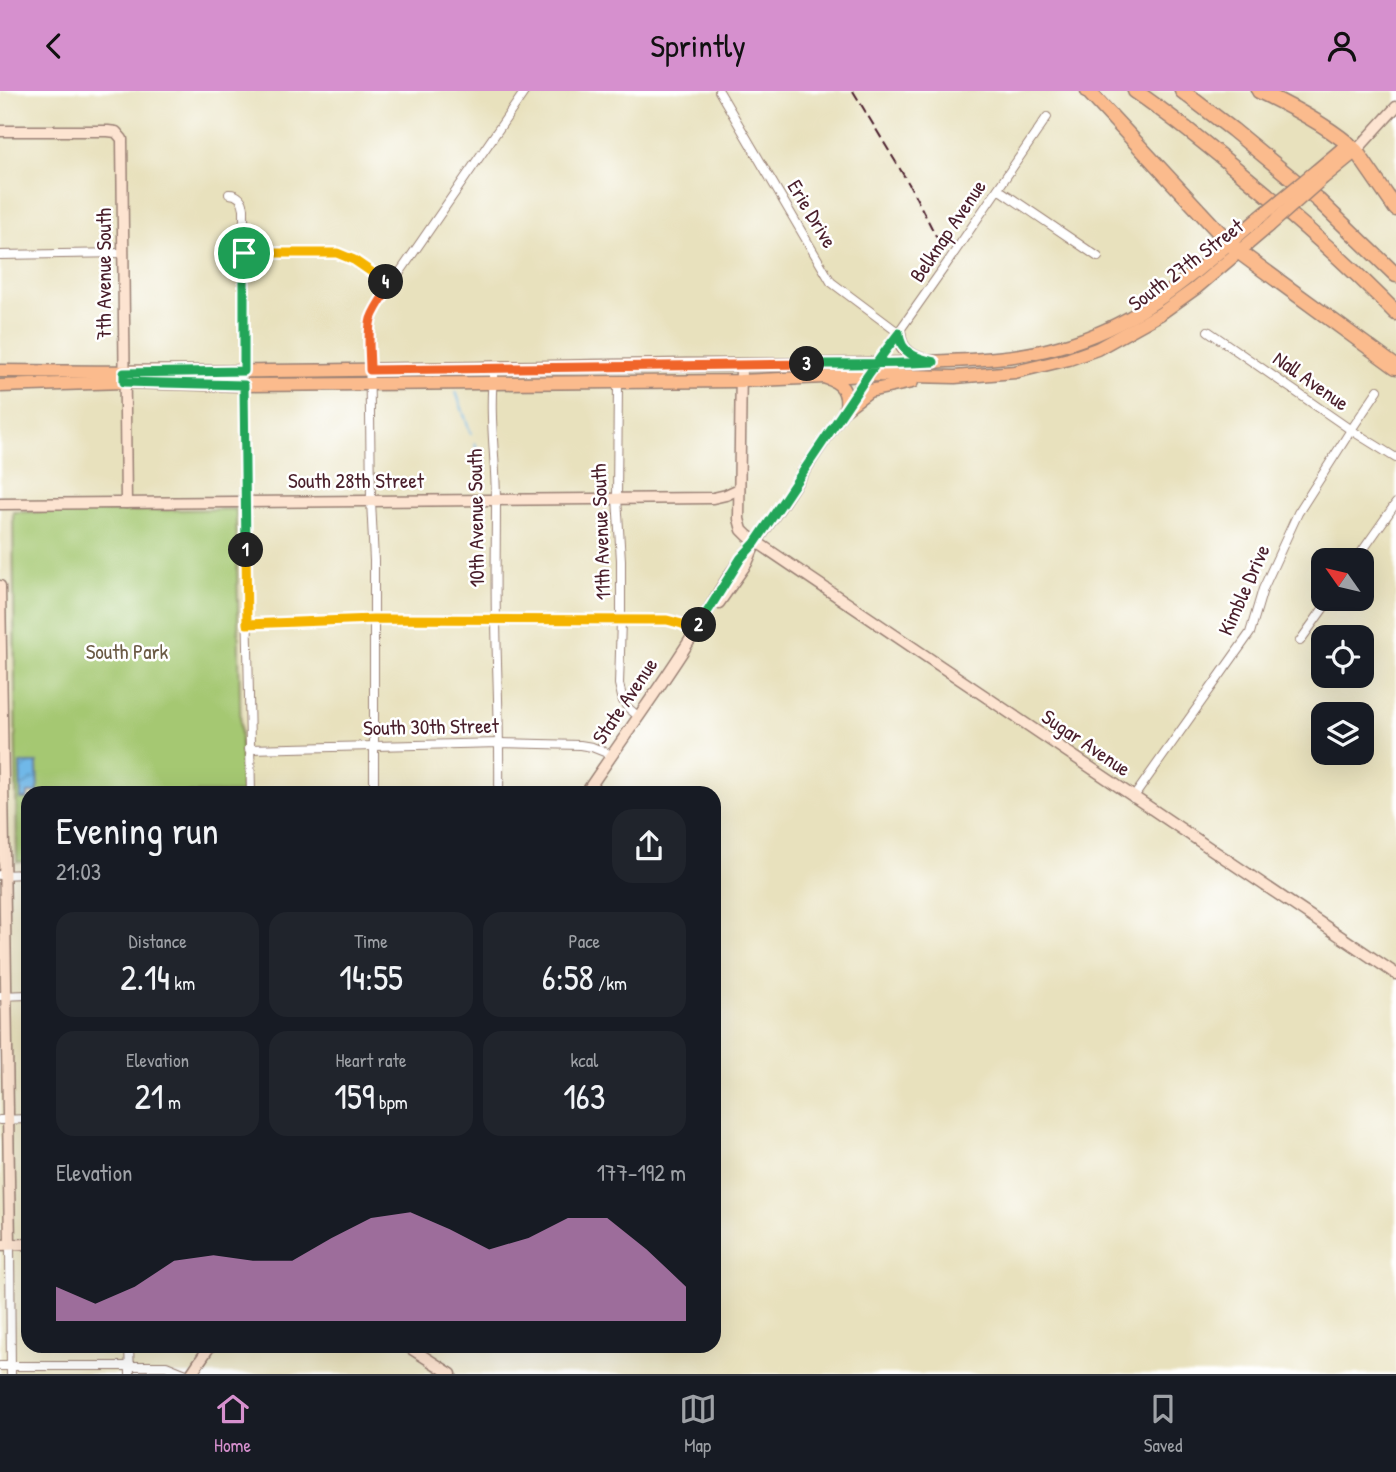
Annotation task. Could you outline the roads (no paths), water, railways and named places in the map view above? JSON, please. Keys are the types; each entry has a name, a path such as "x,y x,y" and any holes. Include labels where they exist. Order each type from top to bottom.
{"highway":[{"path":"1088,91 1234,248 1396,367"},
{"path":"1135,91 1218,153 1299,221 1396,313"},
{"path":"1182,91 1318,200 1396,275"},
{"path":"1259,91 1316,121 1352,147 1396,209"}],"main road":[{"name":"South 27th Street","path":"0,371 370,384 740,381 868,375 955,377 1015,372 1097,349 1160,314 1352,147"},
{"name":"South 27th Street","path":"244,378 370,370 876,364 1023,355 1058,347 1111,328 1163,298 1234,248"},
{"path":"899,333 907,353 934,362"},
{"name":"South 27th Street","path":"0,386 124,377"},
{"path":"822,377 842,386 847,398 846,408"},
{"path":"846,408 869,391 939,377"}],"street":[{"path":"374,786 374,561 369,327 391,285 525,91"},
{"name":"Erie Drive","path":"719,91 831,282 899,333"},
{"path":"1352,147 1394,109"},
{"name":"Belknap Avenue","path":"876,364 1047,117"},
{"name":"7th Avenue South","path":"0,131 116,132 122,139 126,503"},
{"path":"998,189 1098,257"},
{"path":"229,194 239,197 244,204 244,501 251,786"},
{"path":"0,255 123,253"},
{"path":"244,253 337,253 354,260 391,285"},
{"name":"Nall Avenue","path":"1208,331 1396,458"},
{"name":"State Avenue","path":"591,786 695,632 732,586 750,557 755,543 876,364"},
{"path":"741,365 739,519 742,530 755,543"},
{"name":"10th Avenue South","path":"494,368 492,437 496,499 495,619 499,786"},
{"name":"11th Avenue South","path":"618,382 620,694 627,707 638,716"},
{"name":"Kimble Drive","path":"1133,798 1250,633 1262,590 1298,513 1378,390"},
{"name":"South 28th Street","path":"713,498 739,489"},
{"name":"South 28th Street","path":"0,504 713,498 727,501 739,510"},
{"path":"1364,548 1396,503"},
{"name":"Sugar Avenue","path":"755,543 1396,974"},
{"path":"0,586 5,1245 11,1370"},
{"path":"1300,641 1321,611"},
{"path":"247,624 373,619 621,620 674,621 695,632"},
{"name":"South 30th Street","path":"249,749 500,743 580,745 612,755"},
{"path":"2,875 21,874"},
{"path":"3,996 21,995"},
{"path":"0,1366 11,1370 130,1370 166,1366 189,1374 205,1353"},
{"path":"418,1353 451,1374"}],"water":[{"path":"20,763 37,763 38,786 21,786 21,799"}],"waterway":[{"path":"456,392 471,434"},
{"path":"475,443 479,456"}],"railway":[{"path":"853,91 909,184 937,238"}],"park label":[{"name":"South Park","path":"127,652"}]}
